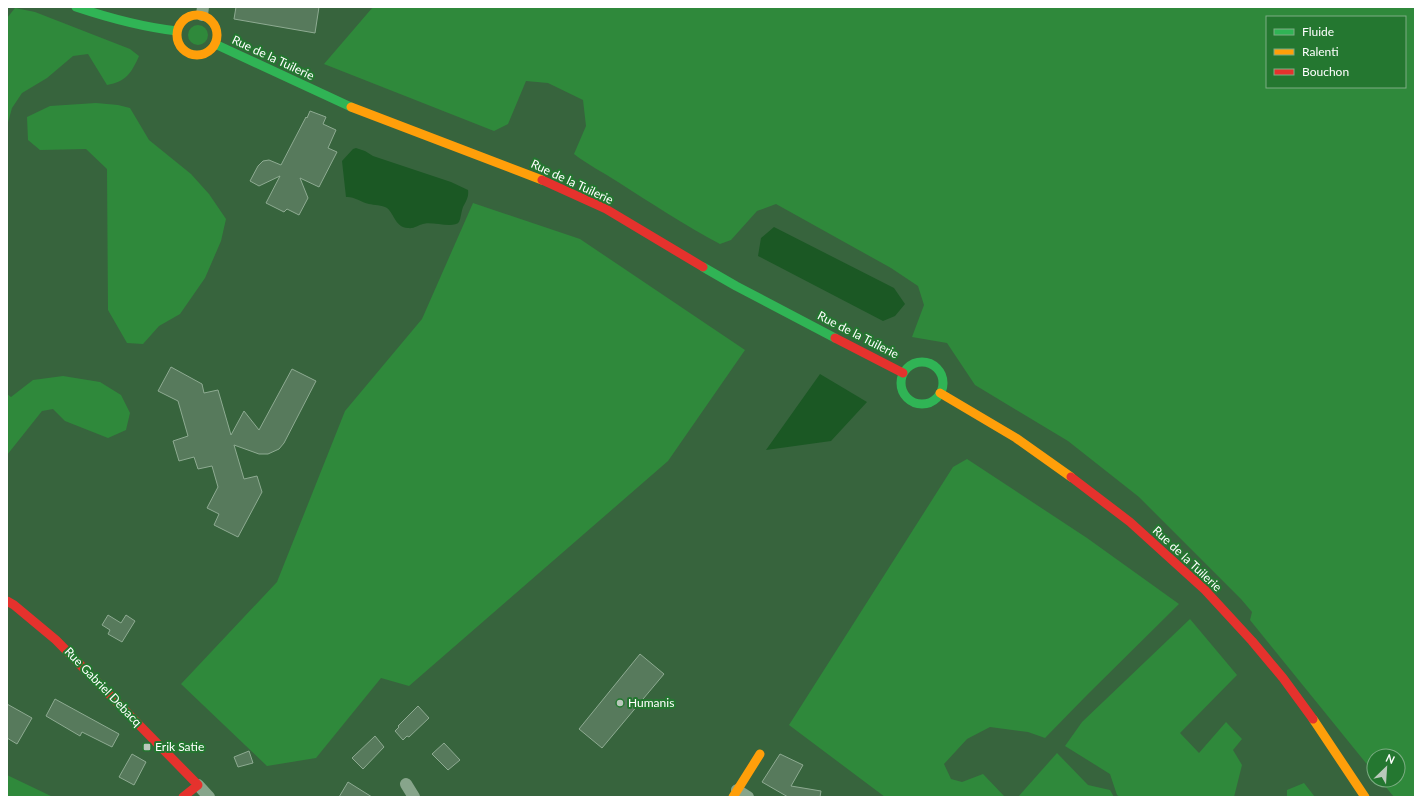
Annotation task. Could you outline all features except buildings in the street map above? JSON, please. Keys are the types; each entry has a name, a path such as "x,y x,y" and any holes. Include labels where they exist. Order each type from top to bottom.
{"street":[{"path":"76,7 118,21 160,30 177,31"},
{"name":"Rue de la Tuilerie","path":"202,11 216,26 217,32 215,44 208,52 197,55 186,52 178,43 177,31 183,20 202,11"},
{"name":"Rue de la Tuilerie","path":"215,44 348,106 530,175 606,209 736,286 903,373"},
{"path":"925,363 931,365 940,374 942,387 940,393 932,401 921,404 909,400 902,391 901,379 903,373 913,364 925,363"},
{"name":"Rue de la Tuilerie","path":"940,393 1016,438 1057,466 1130,522 1205,590 1252,641 1283,678 1318,726 1365,797"},
{"name":"Rue Gabriel Debacq","path":"7,601 14,605 56,640 209,797"},
{"path":"748,797 735,794 760,754"},
{"path":"179,780 186,773"},
{"path":"406,784 414,797"},
{"path":"184,797 198,785"}],"shaded area":[{"path":"373,7 1415,7 1415,797 1394,797 1387,788 1406,788 1406,748 1366,748 1366,763 1250,620 1252,612 1241,599 1139,497 1068,441 975,385 947,343 912,337 924,305 918,286 891,268 776,204 757,211 731,240 720,244 707,237 574,154 586,126 583,100 548,83 526,81 508,124 494,131 324,64"},
{"path":"15,8 35,12 130,49 139,56 134,67 124,79 114,84 107,85 88,54 73,56 47,78 22,93 12,108 7,126 7,18"},
{"path":"194,25 202,25 208,31 208,39 202,45 194,45 188,39 188,31"},
{"path":"96,103 118,105 130,108 149,140 191,174 209,194 226,219 221,241 205,278 180,314 159,326 143,344 127,343 108,310 107,169 86,149 40,150 28,140 27,117 50,106"},
{"path":"356,148 373,156 451,182 468,190 468,197 462,209 459,222 452,225 427,223 408,228 400,225 387,208 369,204 351,197 346,197 342,161 353,149"},
{"path":"473,203 580,239 745,350 668,461 409,686 381,678 316,758 267,766 181,684 277,582 345,411 422,319"},
{"path":"774,227 894,288 905,304 895,316 883,321 758,256 761,238"},
{"path":"820,374 867,402 831,441 766,450"},
{"path":"63,376 100,382 121,395 130,413 126,430 108,438 65,421 53,409 42,411 7,455 7,394 11,397 33,380"},
{"path":"967,459 1087,538 1179,604 1045,738 1028,732 990,727 967,739 944,764 951,779 962,782 983,774 1005,797 885,797 789,725 953,467"},
{"path":"1190,619 1237,675 1180,733 1199,753 1226,722 1242,739 1233,750 1242,765 1234,797 1120,797 1117,795 1110,774 1065,746 1082,722"},
{"path":"1057,753 1088,785 1110,790 1114,797 1018,797"},
{"path":"7,775 53,797 7,797"},
{"path":"1304,783 1315,797 1287,797 1287,790"}],"traffic: fast":[{"path":"76,7 126,22 177,31"},
{"path":"215,44 351,107"},
{"path":"703,267 835,338"},
{"path":"922,362 937,368 943,383 937,398 922,404 907,398 901,383 907,368 922,362"}],"traffic: slow":[{"path":"201,15 208,18 214,24 217,35 216,43 208,52 201,55 193,55 186,52 178,43 177,31 180,24 189,16 201,15"},
{"path":"351,107 542,180"},
{"path":"940,393 1016,438 1071,477"},
{"path":"1313,719 1365,797"},
{"path":"733,797 760,754"}],"traffic: jam":[{"path":"542,180 606,209 703,267"},
{"path":"835,338 903,373"},
{"path":"1071,477 1130,522 1205,590 1252,641 1283,678 1313,719"},
{"path":"7,601 14,605 56,640 198,785 183,797"}],"place":[{"name":"Humanis","path":"620,703"},
{"name":"Erik Satie","path":"147,747"}]}
